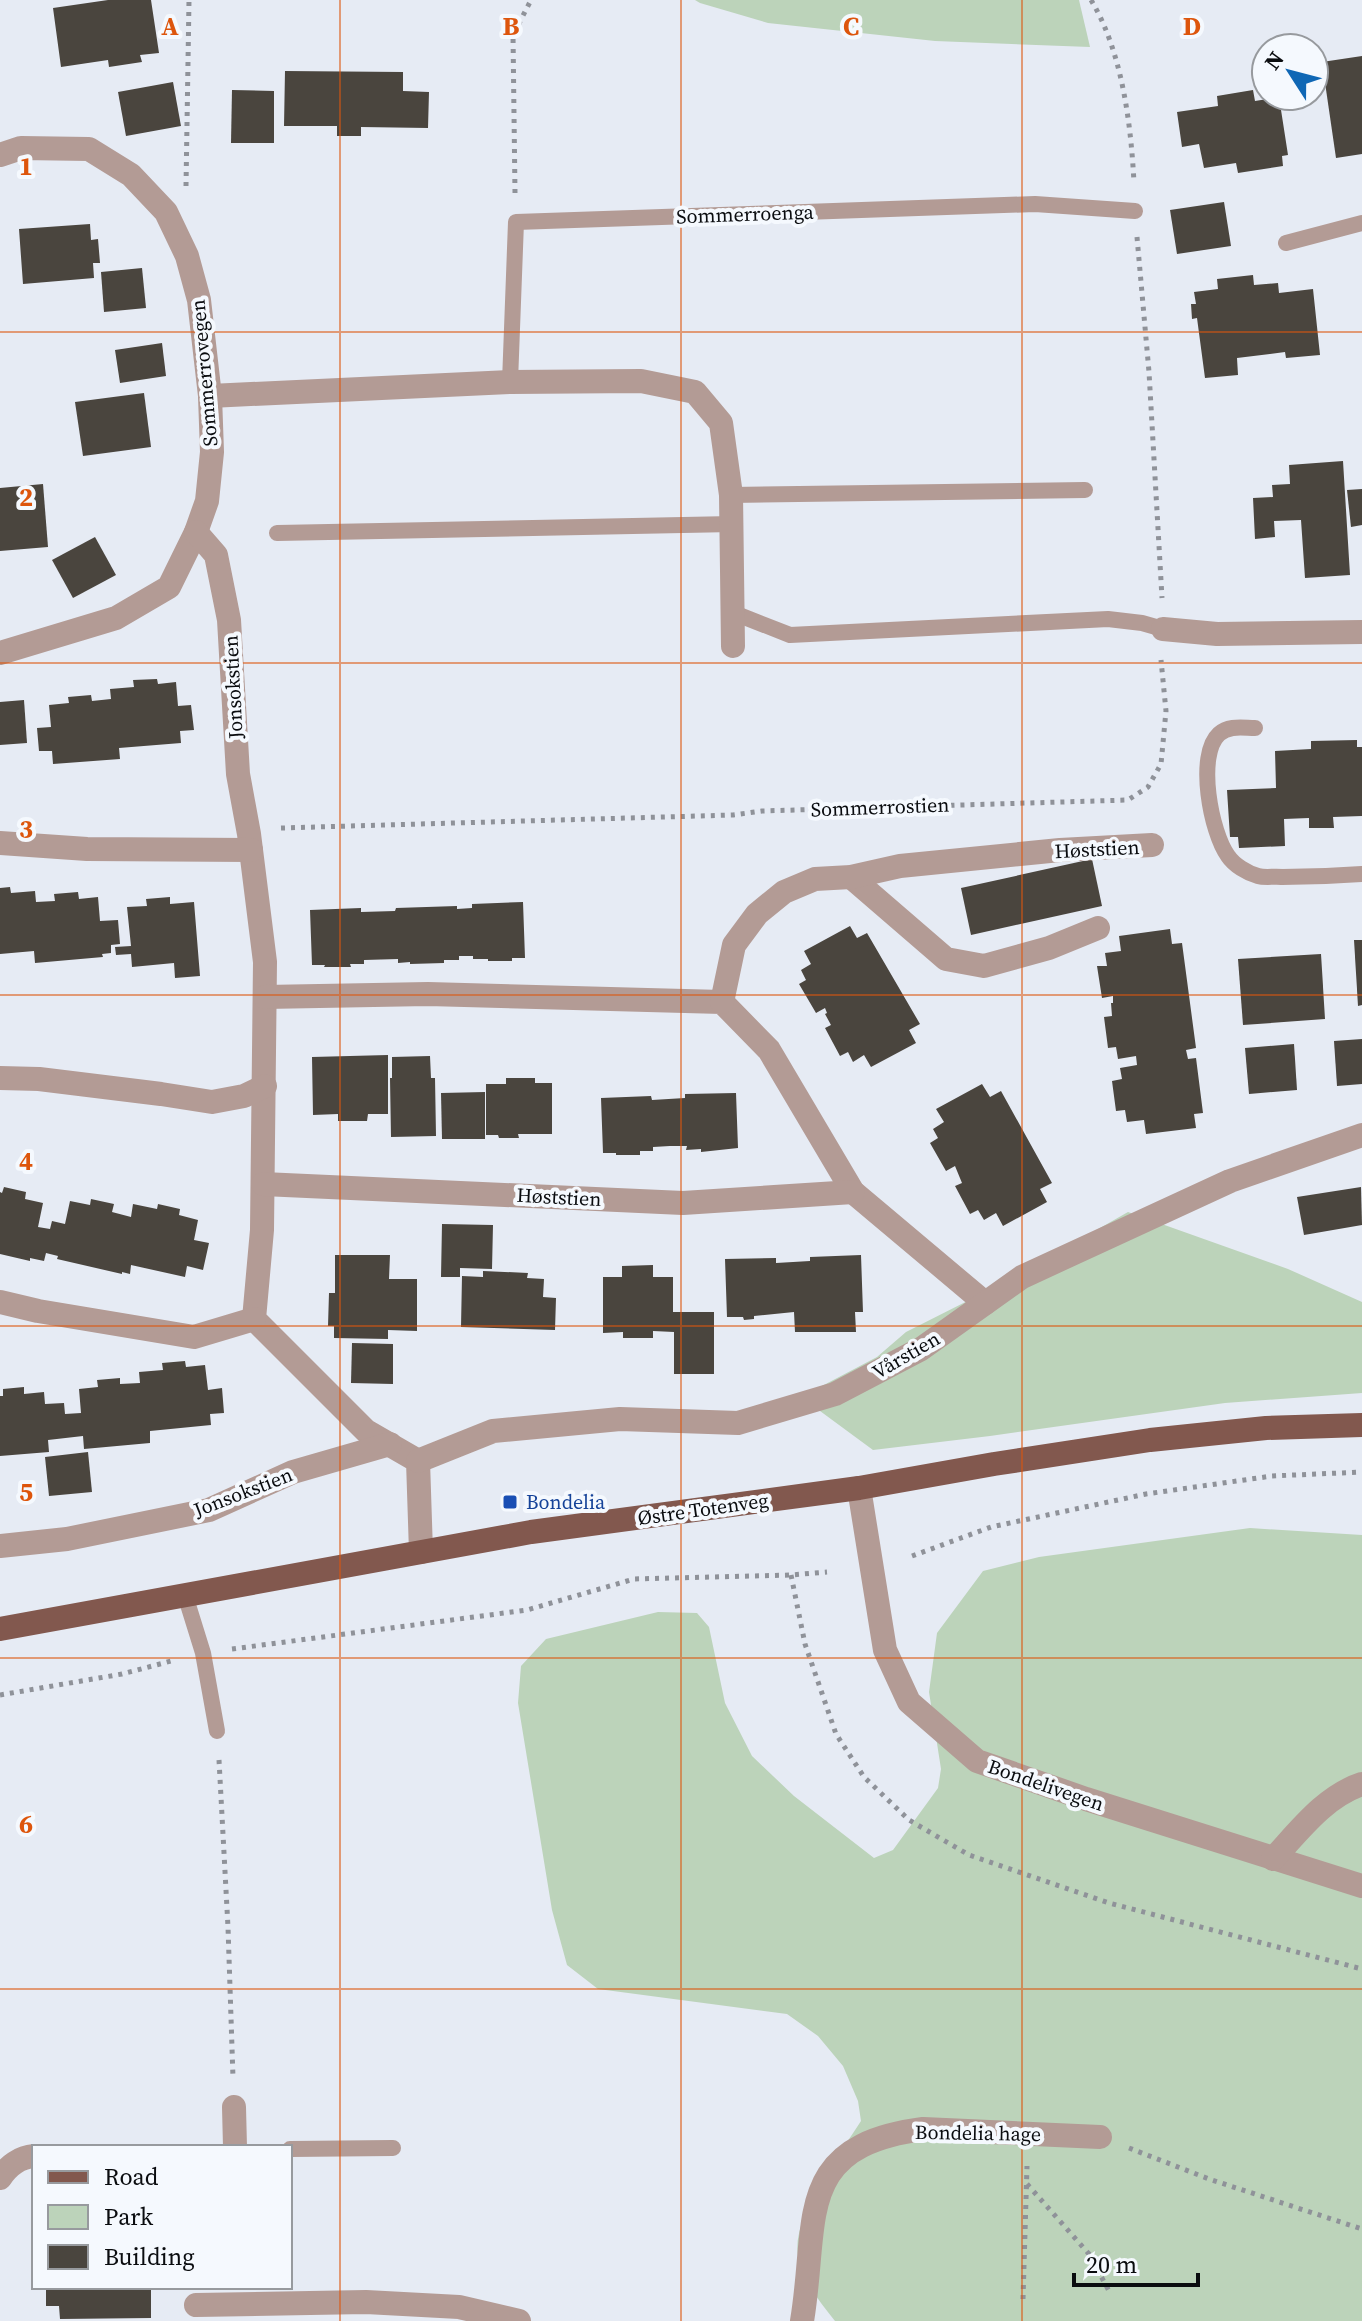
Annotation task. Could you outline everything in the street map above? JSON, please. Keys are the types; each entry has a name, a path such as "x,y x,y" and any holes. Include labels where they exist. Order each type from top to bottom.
{"main road":[{"name":"Østre Totenveg","path":"0,1629 531,1532 859,1488 1150,1440 1266,1428 1362,1425"}],"street":[{"name":"Sommerrovegen","path":"0,155 21,148 89,149 131,175 166,212 187,256 199,300 210,396 212,452 207,501 196,532 169,587 116,618 0,653"},
{"path":"210,396 510,382 641,381 695,392 721,423 733,524 733,646"},
{"name":"Jonsokstien","path":"196,532 216,555 229,620 238,774 250,840 265,962 262,1230 254,1319"},
{"path":"1163,629 1217,634 1362,632"},
{"path":"0,843 87,849 250,840"},
{"name":"Høststien","path":"722,1002 734,945 757,914 784,892 815,879 851,877 900,866 1060,850 1152,845"},
{"path":"851,877 946,959 984,966 1049,948 1098,928"},
{"path":"265,997 428,994 722,1002 769,1050 853,1192 985,1303"},
{"path":"0,1078 39,1079 212,1102 244,1096 265,1086"},
{"name":"Vårstien","path":"418,1461 493,1431 620,1419 738,1423 835,1394 921,1349 1022,1277 1230,1181 1362,1135"},
{"name":"Høststien","path":"263,1184 683,1203 853,1192"},
{"path":"0,1302 194,1337 254,1319 366,1431 418,1461 421,1552"},
{"name":"Jonsokstien","path":"0,1546 67,1539 209,1510 293,1472 390,1444"},
{"name":"Bondelivegen","path":"859,1488 885,1650 909,1702 977,1761 1086,1799 1362,1886"},
{"path":"1273,1859 1314,1813 1352,1787 1362,1784"},
{"path":"234,2107 235,2145"},
{"name":"Bondelia hage","path":"802,2321 817,2199 830,2172 846,2154 903,2131 923,2129 1100,2137"},
{"path":"0,2178 14,2163 32,2156"},
{"path":"196,2304 366,2302 459,2307 519,2321"}],"lane":[{"name":"Sommerroenga","path":"516,222 1035,204 1135,211"},
{"path":"510,382 516,222"},
{"path":"1286,243 1362,223"},
{"path":"731,495 1085,490"},
{"path":"277,533 733,524"},
{"path":"734,613 790,635 1108,619 1163,629"},
{"path":"1255,728 1230,728 1218,734 1208,753 1207,780 1214,823 1225,853 1235,865 1257,876 1362,874"},
{"path":"185,1595 203,1653 217,1731"},
{"path":"292,2149 393,2148"}],"path":[{"path":"166,212 186,187 189,0"},
{"path":"516,222 513,35 531,0"},
{"name":"Sommerrostien","path":"250,840 762,811 1128,800 1148,787 1161,764 1166,711 1161,669 1163,629 1149,372 1132,151 1120,77 1100,16 1091,0"},
{"path":"912,1556 991,1527 1146,1494 1272,1476 1362,1472"},
{"path":"0,1695 122,1674 203,1653 527,1610 634,1579 827,1572"},
{"path":"791,1575 805,1644 836,1734 864,1777 909,1820 969,1855 1109,1903 1362,1969"},
{"path":"217,1731 234,2107"},
{"path":"1023,2299 1029,2133"},
{"path":"1100,2137 1209,2179 1362,2229"},
{"path":"1026,2184 1089,2254 1109,2291"}],"green space":[{"path":"695,0 1079,0 1090,47 935,41 768,23"},
{"path":"1128,1212 1288,1269 1362,1302 1362,1393 1225,1403 873,1450 801,1397 877,1357 906,1332 1009,1280"},
{"path":"1250,1528 1362,1535 1362,2321 835,2321 803,2274 798,2240 809,2205 819,2186 861,2121 858,2101 843,2066 818,2036 787,2014 598,1989 567,1965 552,1910 518,1703 521,1666 546,1639 658,1612 697,1613 709,1627 725,1703 752,1756 794,1796 874,1858 893,1850 938,1788 941,1769 929,1692 937,1633 983,1571 1039,1557"}],"building":[{"path":"108,0 151,0 159,53 140,55 142,62 109,67 108,60 61,67 53,8"},
{"path":"1362,56 1362,154 1336,158 1329,112 1330,61"},
{"path":"285,71 403,72 403,91 429,92 428,128 361,127 361,136 337,136 337,126 284,126"},
{"path":"173,82 181,126 126,136 118,92"},
{"path":"232,90 274,91 274,143 231,143"},
{"path":"1250,90 1250,112 1281,112 1288,155 1282,156 1283,166 1238,173 1236,163 1204,168 1199,144 1182,147 1177,112 1218,106 1217,96"},
{"path":"1224,202 1231,246 1177,254 1170,210"},
{"path":"90,224 91,240 98,239 100,263 93,263 94,278 23,284 19,229"},
{"path":"142,268 146,308 104,312 101,272"},
{"path":"1253,275 1254,285 1278,283 1279,293 1313,289 1320,355 1286,358 1285,352 1237,358 1238,375 1205,378 1197,318 1192,319 1191,304 1196,304 1194,292 1218,289 1217,279"},
{"path":"162,343 166,376 120,383 115,350"},
{"path":"144,393 151,447 83,456 75,402"},
{"path":"1343,461 1350,575 1305,578 1301,520 1274,521 1275,537 1255,539 1253,498 1273,497 1272,485 1290,484 1289,465"},
{"path":"43,484 48,547 0,551 0,488"},
{"path":"1362,489 1362,525 1351,527 1347,490"},
{"path":"95,537 116,575 73,598 52,560"},
{"path":"157,679 158,684 176,682 178,706 191,705 194,730 180,731 181,743 119,748 120,759 53,764 52,751 39,751 37,728 51,727 49,705 69,703 68,697 91,695 92,701 111,699 110,689 134,687 133,680"},
{"path":"24,700 27,743 0,745 0,702"},
{"path":"1357,740 1357,747 1362,747 1362,816 1333,817 1334,828 1309,828 1309,818 1284,819 1285,846 1239,848 1238,837 1230,837 1227,790 1276,788 1275,751 1311,749 1311,741"},
{"path":"1092,859 1102,906 971,935 961,888"},
{"path":"10,887 11,893 35,891 36,902 55,901 54,894 78,892 79,899 98,897 100,921 118,920 120,944 111,945 111,953 102,954 103,957 35,963 34,951 0,954 0,888"},
{"path":"170,897 170,904 194,902 200,976 175,978 174,963 132,967 131,954 116,955 115,947 131,946 127,907 147,906 146,899"},
{"path":"523,902 525,958 488,961 459,956 459,960 444,960 444,963 398,963 398,959 364,960 364,964 350,964 351,967 312,965 310,910 361,908 361,912 457,906 457,909 472,908 472,904"},
{"path":"850,926 857,938 867,933 920,1024 909,1030 916,1043 871,1067 864,1055 853,1062 848,1052 840,1056 825,1028 831,1025 825,1008 816,1013 799,984 806,980 801,970 811,964 804,951"},
{"path":"1170,929 1172,944 1182,943 1196,1048 1186,1050 1188,1059 1196,1058 1203,1113 1194,1114 1196,1128 1146,1134 1144,1120 1127,1122 1125,1110 1116,1111 1112,1081 1122,1079 1120,1068 1137,1065 1136,1056 1118,1059 1116,1047 1108,1048 1104,1017 1112,1016 1113,996 1102,998 1097,966 1107,966 1105,953 1121,951 1119,936"},
{"path":"1354,940 1362,940 1362,1005 1358,1006"},
{"path":"1321,954 1325,1019 1243,1025 1238,959"},
{"path":"1362,1039 1362,1084 1337,1086 1334,1041"},
{"path":"1294,1044 1297,1090 1249,1094 1245,1048"},
{"path":"388,1055 388,1114 368,1114 367,1121 338,1121 338,1114 313,1115 312,1057"},
{"path":"430,1056 431,1078 435,1078 436,1136 391,1137 392,1057"},
{"path":"506,1078 535,1078 535,1083 552,1083 552,1134 518,1134 519,1138 486,1135 486,1084 506,1084"},
{"path":"982,1084 990,1097 1001,1091 1052,1183 1040,1189 1047,1202 1003,1226 996,1213 984,1220 978,1210 970,1214 955,1186 962,1183 955,1166 946,1171 930,1143 938,1138 933,1129 944,1122 936,1109"},
{"path":"485,1092 485,1139 442,1139 441,1093"},
{"path":"736,1093 738,1148 701,1152 701,1149 686,1150 687,1146 670,1146 653,1147 653,1151 640,1151 640,1155 603,1153 601,1098 651,1096 652,1100 685,1098 685,1094"},
{"path":"4,1187 26,1192 25,1199 43,1203 38,1227 50,1229 52,1221 65,1224 70,1201 90,1205 91,1199 114,1204 112,1212 131,1217 133,1204 157,1209 158,1204 180,1209 179,1215 198,1220 194,1240 209,1243 203,1270 187,1266 185,1277 131,1265 130,1274 122,1274 57,1259 58,1256 46,1253 44,1261 0,1254 0,1192"},
{"path":"1361,1187 1362,1225 1304,1235 1297,1197"},
{"path":"442,1224 493,1225 492,1269 460,1268 460,1277 441,1277"},
{"path":"335,1255 390,1255 389,1279 417,1279 417,1331 388,1330 388,1339 334,1338 334,1326 328,1326 329,1293 335,1293"},
{"path":"861,1255 863,1312 855,1312 856,1332 795,1332 794,1312 744,1320 743,1317 727,1317 725,1259 776,1258 776,1263 810,1261 810,1257"},
{"path":"653,1265 653,1277 673,1277 673,1312 714,1312 714,1374 674,1374 674,1332 653,1331 653,1338 623,1338 623,1332 603,1333 603,1277 622,1277 622,1266"},
{"path":"483,1271 528,1273 527,1278 544,1279 543,1297 556,1298 555,1330 461,1327 462,1276 483,1277"},
{"path":"352,1343 393,1344 393,1384 351,1383"},
{"path":"185,1361 186,1367 205,1365 208,1390 222,1388 224,1413 210,1414 211,1425 150,1431 150,1443 84,1449 83,1436 48,1440 49,1452 0,1456 0,1396 3,1396 3,1389 24,1387 24,1394 44,1392 45,1404 64,1403 65,1414 81,1413 79,1389 98,1387 97,1380 120,1378 120,1384 140,1383 139,1372 163,1370 162,1363"},
{"path":"88,1452 92,1492 49,1496 45,1457"},
{"path":"46,2289 151,2289 151,2318 60,2319 59,2306 46,2306"}],"place":[{"name":"Bondelia","path":"510,1502"}]}
